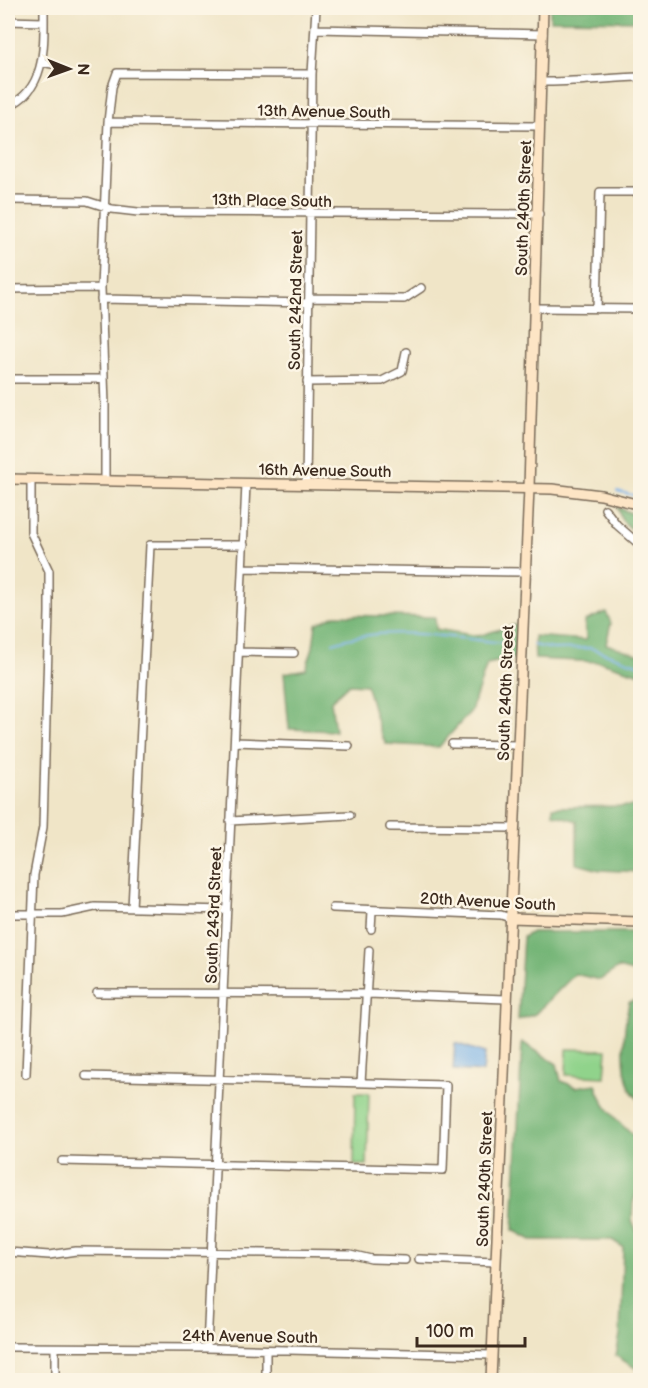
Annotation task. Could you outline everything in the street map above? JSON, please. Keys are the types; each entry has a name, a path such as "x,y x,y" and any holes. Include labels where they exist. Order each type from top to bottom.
{"main road":[{"name":"South 240th Street","path":"491,1380 530,488 543,8"},
{"name":"16th Avenue South","path":"8,479 530,488 585,492 640,505"},
{"name":"20th Avenue South","path":"510,918 640,922"}],"street":[{"path":"8,106 30,89 42,62 44,8"},
{"name":"South 242nd Street","path":"306,485 312,74 316,8"},
{"path":"8,21 44,22"},
{"path":"316,29 543,34"},
{"path":"42,62 52,64"},
{"path":"105,481 101,288 108,122 112,87 117,73 312,74"},
{"path":"542,82 583,82 597,78 640,77"},
{"name":"13th Avenue South","path":"108,122 540,126"},
{"path":"597,309 600,192 640,192"},
{"name":"13th Place South","path":"8,200 87,201 126,211 539,214"},
{"path":"8,289 101,288"},
{"path":"101,299 309,301 404,299 421,288"},
{"path":"535,308 640,309"},
{"path":"307,382 386,380 402,370 406,352"},
{"path":"8,379 104,379"},
{"path":"26,1074 35,866 43,827 47,692 46,612 49,571 32,533 31,479"},
{"name":"South 243rd Street","path":"207,1348 246,484"},
{"path":"605,508 617,525 640,544"},
{"path":"132,908 150,544 244,545"},
{"path":"243,568 525,572"},
{"path":"239,652 294,653"},
{"path":"39,692 47,692"},
{"path":"235,742 349,746"},
{"path":"452,744 517,745"},
{"path":"230,821 350,815"},
{"path":"390,827 514,828"},
{"path":"8,914 62,914 86,908 227,910"},
{"name":"20th Avenue South","path":"333,908 501,915 510,918"},
{"path":"371,929 372,911"},
{"path":"361,1083 369,950"},
{"path":"97,993 368,994 506,999"},
{"path":"62,1161 443,1170 446,1085 86,1076"},
{"path":"8,1252 49,1255 76,1251 350,1254 405,1260"},
{"path":"419,1259 495,1262"},
{"name":"24th Avenue South","path":"8,1347 207,1348 492,1355"},
{"path":"55,1348 55,1380"},
{"path":"266,1350 266,1380"}],"green space":[{"path":"550,8 640,8 640,21 550,20"},
{"path":"617,507 640,517 640,538 622,520"},
{"path":"606,612 611,623 606,644 640,655 640,674 601,662 535,659 534,636 586,640 585,621"},
{"path":"335,615 435,617 436,629 478,636 517,624 516,658 487,664 471,711 439,747 386,744 379,730 366,685 349,684 331,701 335,731 289,729 284,673 306,669 313,647 316,624"},
{"path":"640,801 640,872 600,870 577,864 577,821 553,814 553,807 636,806"},
{"path":"532,932 640,932 640,974 618,968 600,980 575,974 535,1014 518,1020 523,937"},
{"path":"640,998 640,1100 633,1093 628,1082 624,1039 629,1002"},
{"path":"522,1042 557,1064 561,1081 576,1087 596,1084 602,1100 612,1114 636,1138 640,1137 640,1183 633,1203 632,1220 640,1239 640,1371 616,1356 620,1335 623,1247 612,1240 531,1240 513,1230"},
{"path":"567,1049 607,1050 605,1077 566,1075"},
{"path":"355,1093 369,1093 367,1165 354,1165"}],"water":[{"path":"455,1043 485,1053 483,1072 453,1070"}],"waterway":[{"path":"617,491 640,497"},
{"path":"333,643 355,637 398,633 509,643"},
{"path":"533,645 553,649 590,648 640,665"}]}
